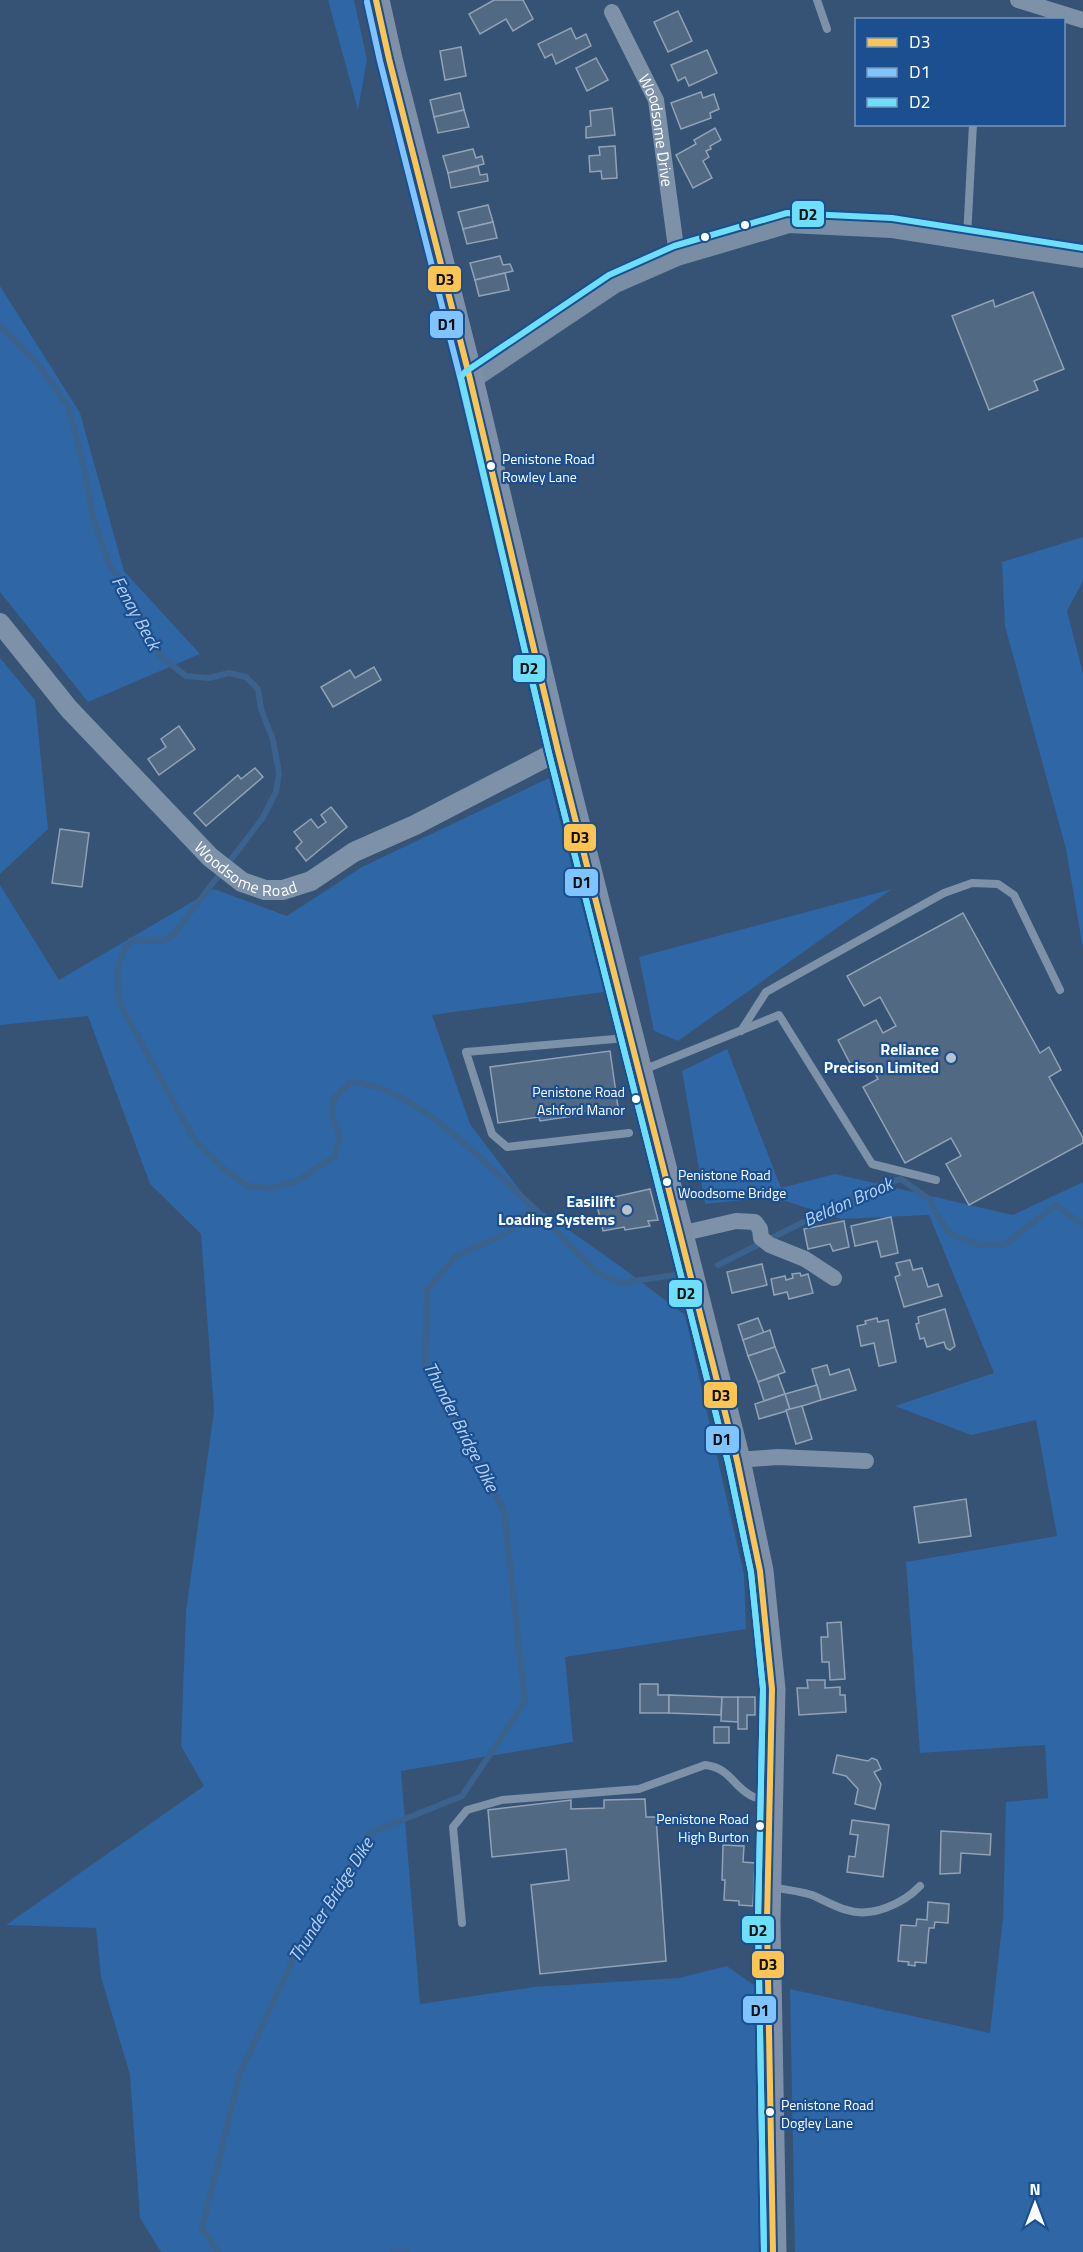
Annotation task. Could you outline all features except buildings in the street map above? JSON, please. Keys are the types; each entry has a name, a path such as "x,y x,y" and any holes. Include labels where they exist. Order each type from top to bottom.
{"highway":[{"path":"376,0 470,379 558,751 736,1460 760,1570 772,1689 767,1887 773,2252"}],"main road":[{"path":"470,379 613,283 677,255 789,222 891,227 967,237 1083,257"}],"street":[{"path":"1018,0 1083,20"},
{"name":"Woodsome Drive","path":"612,12 656,100 677,255"},
{"name":"Woodsome Road","path":"0,623 69,709 210,857 242,882 265,890 283,890 311,881 354,852 415,825 558,751"},
{"path":"680,1234 736,1221 755,1222 766,1242 805,1259 834,1278"},
{"path":"736,1460 778,1457 866,1461"}],"lane":[{"path":"817,0 827,29"},
{"path":"967,237 973,126"},
{"path":"741,1031 766,992 944,893 972,883 998,884 1014,895 1060,990"},
{"path":"638,1073 778,1015 872,1164 936,1180"},
{"path":"629,1038 466,1052 492,1134 507,1146 629,1133"},
{"path":"462,1923 453,1827 468,1810 502,1800 639,1790 705,1765 715,1766 726,1772 750,1796 768,1800"},
{"path":"767,1887 813,1896 850,1911 875,1911 912,1895 920,1886"}],"shaded area":[{"path":"328,0 354,0 367,59 358,110"},
{"path":"0,286 80,413 124,571 200,654 88,702 0,592"},
{"path":"1083,537 1083,581 1067,611 1083,673 1083,949 1066,849 1005,626 1002,562"},
{"path":"0,658 35,700 48,829 0,874"},
{"path":"549,778 604,992 432,1015 470,1124 529,1202 685,1315 744,1575 746,1629 565,1657 573,1742 401,1771 420,2004 534,1987 679,1978 727,1966 758,1988 760,2252 161,2252 140,2218 130,2075 101,1977 96,1928 6,1925 204,1786 181,1746 186,1611 214,1411 201,1234 150,1184 88,1016 0,1025 0,885 59,980 214,889 287,916 362,867"},
{"path":"892,889 678,1041 654,1031 639,957"},
{"path":"727,1049 781,1188 835,1174 1013,1215 1083,1182 1083,2252 795,2252 790,1989 990,2033 1003,1918 1006,1802 1048,1798 1045,1745 920,1753 906,1562 1057,1536 1036,1420 971,1435 895,1406 994,1373 929,1215 841,1219 773,1197 705,1204 682,1071"}],"waterway":[{"name":"Thunder Bridge Dike","path":"0,326 38,364 68,406 85,471 93,518 109,564 139,612 160,656 186,676 209,678 229,673 246,677 258,689 261,709 273,740 279,773 276,792 262,819 173,935 162,941 131,940 119,963 120,1004 194,1139 223,1168 247,1186 272,1188 297,1181 335,1156 340,1137 332,1114 334,1098 351,1082 367,1085 403,1098 423,1111 462,1141 532,1206 509,1232 456,1256 427,1290 425,1362 504,1511 525,1702 462,1796 370,1833 295,1955 240,2073 202,2228 218,2252"},
{"name":"Beldon Brook","path":"718,1265 873,1187 901,1179 929,1199 948,1233 980,1245 1004,1245 1056,1205 1083,1225"},
{"name":"Beldon Brook","path":"532,1206 595,1271 620,1283 675,1275"},
{"name":"Thunder Bridge Dike","path":"393,2252 406,2252"}],"transit line":[{"name":"D3","path":"376,0 470,379 558,751 737,1460 760,1571 772,1689 767,1921 773,2252"},
{"name":"D1","path":"367,2 461,381 549,753 728,1462 751,1572 763,1689 758,1921 764,2252"},
{"name":"D2","path":"764,2252 758,1921 763,1689 751,1572 728,1462 549,753 461,377 465,372 609,275 674,246 787,213 892,218 1083,248"}],"place":[{"name":"Penistone Road Rowley Lane","path":"491,466"},
{"name":"Reliance Precison Limited","path":"951,1058"},
{"name":"Penistone Road Ashford Manor","path":"636,1099"},
{"name":"Penistone Road Woodsome Bridge","path":"667,1182"},
{"name":"Easilift Loading Systems","path":"627,1210"},
{"name":"Penistone Road High Burton","path":"760,1826"},
{"name":"Penistone Road Dogley Lane","path":"770,2112"}],"water label":[{"name":"Fenay Beck","path":"136,613"}]}
